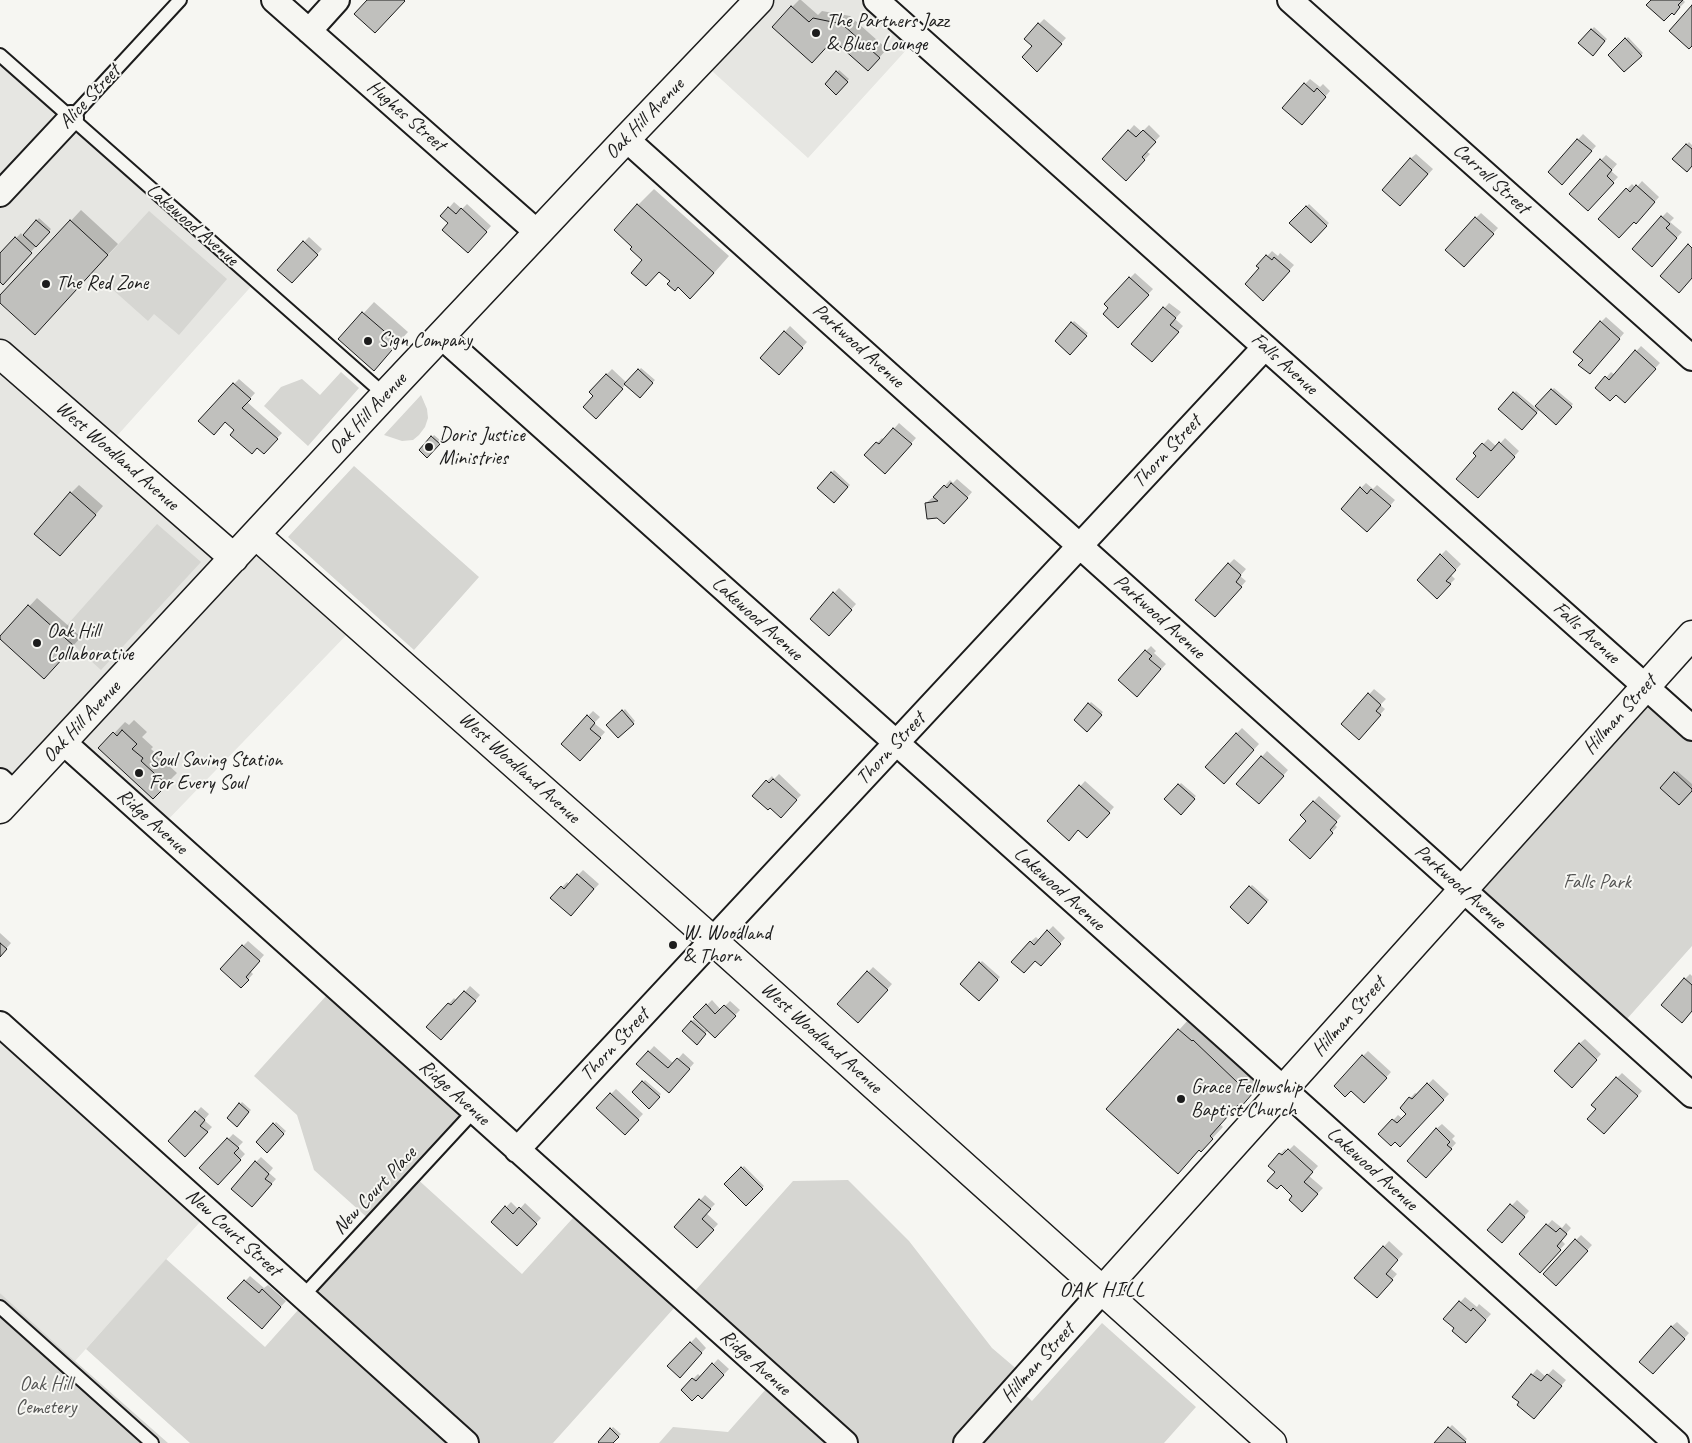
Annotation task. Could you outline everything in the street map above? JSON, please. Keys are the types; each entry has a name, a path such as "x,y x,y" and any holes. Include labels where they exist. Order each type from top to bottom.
{"street":[{"name":"Hughes Street","path":"274,0 538,233"},
{"path":"309,31 337,0"},
{"name":"Oak Hill Avenue","path":"5,795 63,742 626,138 759,0"},
{"name":"Falls Avenue","path":"876,0 1692,728"},
{"name":"Carroll Street","path":"1290,0 1692,358"},
{"name":"Alice Street","path":"0,194 71,118"},
{"name":"Parkwood Avenue","path":"626,138 1692,1095"},
{"name":"Lakewood Avenue","path":"441,336 1676,1443"},
{"name":"Thorn Street","path":"517,1150 1265,347"},
{"name":"West Woodland Avenue","path":"0,354 234,558"},
{"name":"West Woodland Avenue","path":"256,535 1272,1443"},
{"name":"Hillman Street","path":"966,1443 1692,635"},
{"name":"Ridge Avenue","path":"63,742 845,1443"},
{"name":"New Court Street","path":"0,1024 466,1443"}],"lane":[{"name":"Alice Street","path":"71,118 180,0"},
{"name":"Lakewood Avenue","path":"0,56 385,395"},
{"name":"New Court Place","path":"303,1296 474,1111"},
{"path":"0,1306 152,1443"}],"shaded area":[{"path":"759,0 876,0 918,37 808,158 701,61"},
{"path":"0,55 256,281 107,447 234,558 256,535 357,624 159,829 63,742 0,809"},
{"path":"0,1024 209,1212 75,1361 0,1293"}],"green space":[{"path":"149,211 227,279 179,335 154,314 148,321 93,272"},
{"path":"341,372 359,388 308,446 264,406 281,387 302,379 320,395"},
{"path":"421,395 427,409 428,418 425,427 419,435 413,440 402,441 384,435"},
{"path":"354,466 479,577 414,650 288,537"},
{"path":"157,524 201,562 101,670 60,633"},
{"name":"Falls Park","path":"1646,686 1692,728 1692,946 1618,1029 1463,890"},
{"path":"335,986 474,1111 414,1176 522,1274 582,1208 683,1298 553,1443 190,1443 86,1349 166,1259 265,1347 307,1300 371,1221 314,1170 297,1115 254,1076"},
{"path":"848,1180 909,1241 992,1348 1026,1377 1017,1387 1032,1401 1102,1323 1196,1407 1164,1443 659,1443 673,1427 728,1432 774,1380 686,1301 793,1181"},
{"name":"Oak Hill Cemetery","path":"0,1293 75,1361 168,1443 0,1443"}],"building":[{"path":"367,0 405,1 375,33 354,14"},
{"path":"1651,0 1683,0 1678,5 1680,7 1674,15 1672,13 1664,21 1646,5"},
{"path":"1692,5 1692,46 1689,49 1669,31"},
{"name":"The Partners Jazz & Blues Lounge","path":"791,6 809,22 813,18 842,24 880,58 868,71 833,40 812,63 772,27"},
{"path":"1038,23 1062,44 1037,72 1022,57 1032,46 1024,39"},
{"path":"1591,29 1605,41 1593,56 1578,43"},
{"path":"1625,38 1642,56 1624,72 1608,55"},
{"path":"836,71 848,82 836,95 825,84"},
{"path":"1304,83 1314,92 1317,88 1326,97 1302,125 1282,108"},
{"path":"1128,130 1136,137 1143,130 1156,142 1142,157 1145,160 1126,181 1102,159"},
{"path":"1577,139 1592,151 1562,185 1548,172"},
{"path":"1686,144 1692,149 1692,166 1687,172 1672,159"},
{"path":"1410,158 1428,174 1400,206 1382,190"},
{"path":"1600,159 1612,170 1607,176 1614,183 1588,211 1569,194"},
{"path":"1636,185 1655,202 1636,224 1634,222 1619,238 1598,219 1626,188 1630,192"},
{"path":"637,204 714,273 690,299 678,287 675,291 667,284 670,281 659,272 646,286 631,273 642,260 630,249 632,247 614,230"},
{"path":"1306,206 1327,226 1311,243 1289,223"},
{"path":"448,207 456,214 461,208 487,232 468,253 442,230 448,223 440,216"},
{"path":"1661,216 1670,224 1666,228 1677,238 1652,267 1632,249"},
{"path":"1475,217 1494,234 1464,267 1445,250"},
{"path":"36,220 50,232 36,247 23,235"},
{"name":"The Red Zone","path":"70,220 108,255 35,335 0,303 0,295"},
{"path":"15,237 32,253 3,285 0,282 0,253"},
{"path":"303,241 318,255 292,283 277,270"},
{"path":"1688,244 1692,248 1692,278 1679,293 1660,276"},
{"path":"1266,255 1272,260 1274,257 1290,271 1263,301 1245,284 1259,268 1256,266"},
{"path":"1129,277 1149,295 1118,328 1103,314 1108,308 1104,304"},
{"path":"1163,307 1176,318 1170,325 1179,332 1152,362 1131,344"},
{"name":"Sign Company","path":"362,312 398,343 374,371 338,339"},
{"path":"1600,321 1620,339 1590,374 1578,365 1583,360 1573,352"},
{"path":"1071,322 1087,336 1070,355 1055,341"},
{"path":"784,331 803,348 779,375 760,358"},
{"path":"1635,350 1656,369 1625,403 1616,395 1610,401 1595,388 1605,376 1609,380"},
{"path":"638,369 653,383 640,398 624,384"},
{"path":"606,374 623,389 596,419 583,407 593,396 589,392"},
{"path":"233,383 251,399 242,408 278,439 264,454 257,448 252,454 230,435 234,430 225,422 214,435 198,421"},
{"path":"1551,389 1572,407 1556,425 1535,406"},
{"path":"1513,392 1537,413 1522,430 1498,409"},
{"path":"893,428 912,444 885,474 864,455 876,442 879,444"},
{"name":"Doris Justice Ministries","path":"431,436 440,444 427,458 419,450"},
{"path":"1499,442 1515,457 1478,498 1456,479 1476,456 1473,453 1482,443 1491,451"},
{"path":"831,472 848,487 834,503 817,488"},
{"path":"951,483 968,498 944,524 937,518 927,519 925,503 938,501 933,497 944,485 947,488"},
{"path":"1360,487 1367,494 1371,489 1391,506 1367,532 1341,509"},
{"path":"70,492 96,515 60,556 34,534"},
{"path":"1440,554 1456,570 1446,581 1451,584 1437,599 1417,580"},
{"path":"1228,563 1241,575 1236,582 1242,587 1215,617 1195,600"},
{"path":"833,592 852,610 829,636 810,619"},
{"name":"Oak Hill Collaborative","path":"28,605 74,646 44,679 0,639 0,636"},
{"path":"1145,650 1152,656 1149,659 1161,669 1137,697 1118,680"},
{"path":"1368,693 1381,705 1376,711 1381,715 1359,740 1341,724"},
{"path":"1088,703 1102,715 1087,732 1074,720"},
{"path":"622,710 634,724 618,738 606,725"},
{"path":"587,715 595,723 590,729 601,738 580,761 561,744"},
{"name":"Soul Saving Station For Every Soul","path":"122,730 137,744 132,749 143,758 141,761 167,785 153,799 98,748 113,732 117,736"},
{"path":"1236,733 1254,750 1224,784 1205,767"},
{"path":"1261,756 1284,776 1259,804 1236,784"},
{"path":"1674,772 1692,789 1679,805 1660,788"},
{"path":"773,779 797,800 781,818 752,796 766,780 769,783"},
{"path":"1178,784 1195,799 1181,815 1164,799"},
{"path":"1079,785 1110,813 1087,838 1078,830 1069,841 1047,821"},
{"path":"1313,801 1337,822 1330,830 1333,833 1310,859 1289,840 1306,821 1300,815"},
{"path":"577,874 594,889 571,916 550,898 561,886 564,889"},
{"path":"1249,886 1267,902 1248,924 1230,907"},
{"path":"1047,930 1061,944 1041,966 1035,961 1024,973 1011,962 1030,941 1034,945"},
{"path":"0,943 7,949 0,957"},
{"path":"242,945 260,961 246,977 249,980 241,988 220,969"},
{"path":"979,962 998,980 979,1001 960,984"},
{"path":"867,971 888,990 858,1023 837,1004"},
{"path":"1684,978 1692,985 1692,1011 1682,1023 1661,1005"},
{"path":"464,991 476,1001 441,1040 426,1027 448,1003 451,1005"},
{"path":"706,1004 715,1014 724,1005 736,1016 715,1038 693,1017"},
{"path":"691,1021 706,1034 697,1045 682,1031"},
{"name":"Grace Fellowship Baptist Church","path":"1178,1029 1193,1040 1237,1082 1239,1081 1253,1093 1240,1108 1238,1105 1210,1136 1213,1139 1201,1152 1199,1150 1178,1174 1106,1109"},
{"path":"1579,1043 1597,1060 1572,1088 1554,1071"},
{"path":"648,1051 668,1068 677,1058 690,1069 669,1093 636,1064"},
{"path":"1362,1055 1387,1078 1364,1103 1351,1091 1345,1097 1334,1086"},
{"path":"1616,1077 1638,1096 1604,1134 1587,1119 1596,1109 1591,1105"},
{"path":"642,1081 660,1097 649,1109 632,1092"},
{"path":"1427,1083 1444,1100 1400,1147 1395,1142 1391,1146 1378,1134 1392,1119 1397,1123 1406,1114 1400,1108 1409,1097 1412,1099"},
{"path":"610,1093 639,1120 625,1135 596,1108"},
{"path":"239,1103 249,1112 237,1127 227,1118"},
{"path":"195,1111 205,1120 200,1126 208,1132 185,1157 168,1141"},
{"path":"273,1123 284,1134 267,1153 256,1142"},
{"path":"1436,1128 1450,1142 1447,1145 1452,1149 1426,1178 1407,1161"},
{"path":"227,1138 239,1148 234,1153 241,1160 218,1185 199,1168"},
{"path":"1288,1149 1313,1172 1304,1182 1318,1194 1302,1212 1289,1200 1292,1196 1281,1185 1277,1189 1267,1181 1275,1172 1268,1166 1279,1153 1282,1155"},
{"path":"255,1161 269,1174 265,1179 272,1184 252,1207 231,1189"},
{"path":"741,1167 763,1189 746,1206 724,1184"},
{"path":"699,1199 711,1209 702,1219 714,1230 697,1248 674,1227"},
{"path":"1510,1204 1525,1217 1502,1243 1487,1230"},
{"path":"505,1206 513,1214 519,1207 537,1224 517,1246 491,1222"},
{"path":"1546,1224 1556,1232 1560,1228 1567,1234 1557,1246 1561,1250 1540,1273 1519,1254"},
{"path":"1575,1239 1588,1251 1556,1286 1543,1274"},
{"path":"1383,1246 1398,1260 1386,1274 1393,1280 1377,1298 1354,1278"},
{"path":"244,1280 259,1293 262,1289 281,1307 262,1329 227,1298"},
{"path":"1459,1301 1471,1311 1473,1308 1486,1320 1466,1343 1452,1331 1454,1328 1443,1319"},
{"path":"1671,1326 1685,1339 1653,1374 1639,1362"},
{"path":"690,1342 702,1353 680,1378 667,1366"},
{"path":"712,1363 724,1375 702,1399 698,1395 692,1401 681,1390 692,1378 696,1381"},
{"path":"1531,1374 1541,1381 1547,1374 1562,1386 1534,1419 1517,1405 1519,1402 1512,1397"},
{"path":"1448,1427 1466,1442 1434,1443"},
{"path":"610,1428 619,1437 613,1443 599,1443 598,1442"}],"place":[{"name":"The Partners Jazz & Blues Lounge","path":"816,33"},
{"name":"The Red Zone","path":"46,284"},
{"name":"Sign Company","path":"368,341"},
{"name":"Doris Justice Ministries","path":"429,447"},
{"name":"Oak Hill Collaborative","path":"37,643"},
{"name":"Soul Saving Station For Every Soul","path":"139,773"},
{"name":"W. Woodland & Thorn","path":"673,945"},
{"name":"Grace Fellowship Baptist Church","path":"1181,1099"}],"district":[{"name":"OAK HILL","path":"1102,1290"}]}
